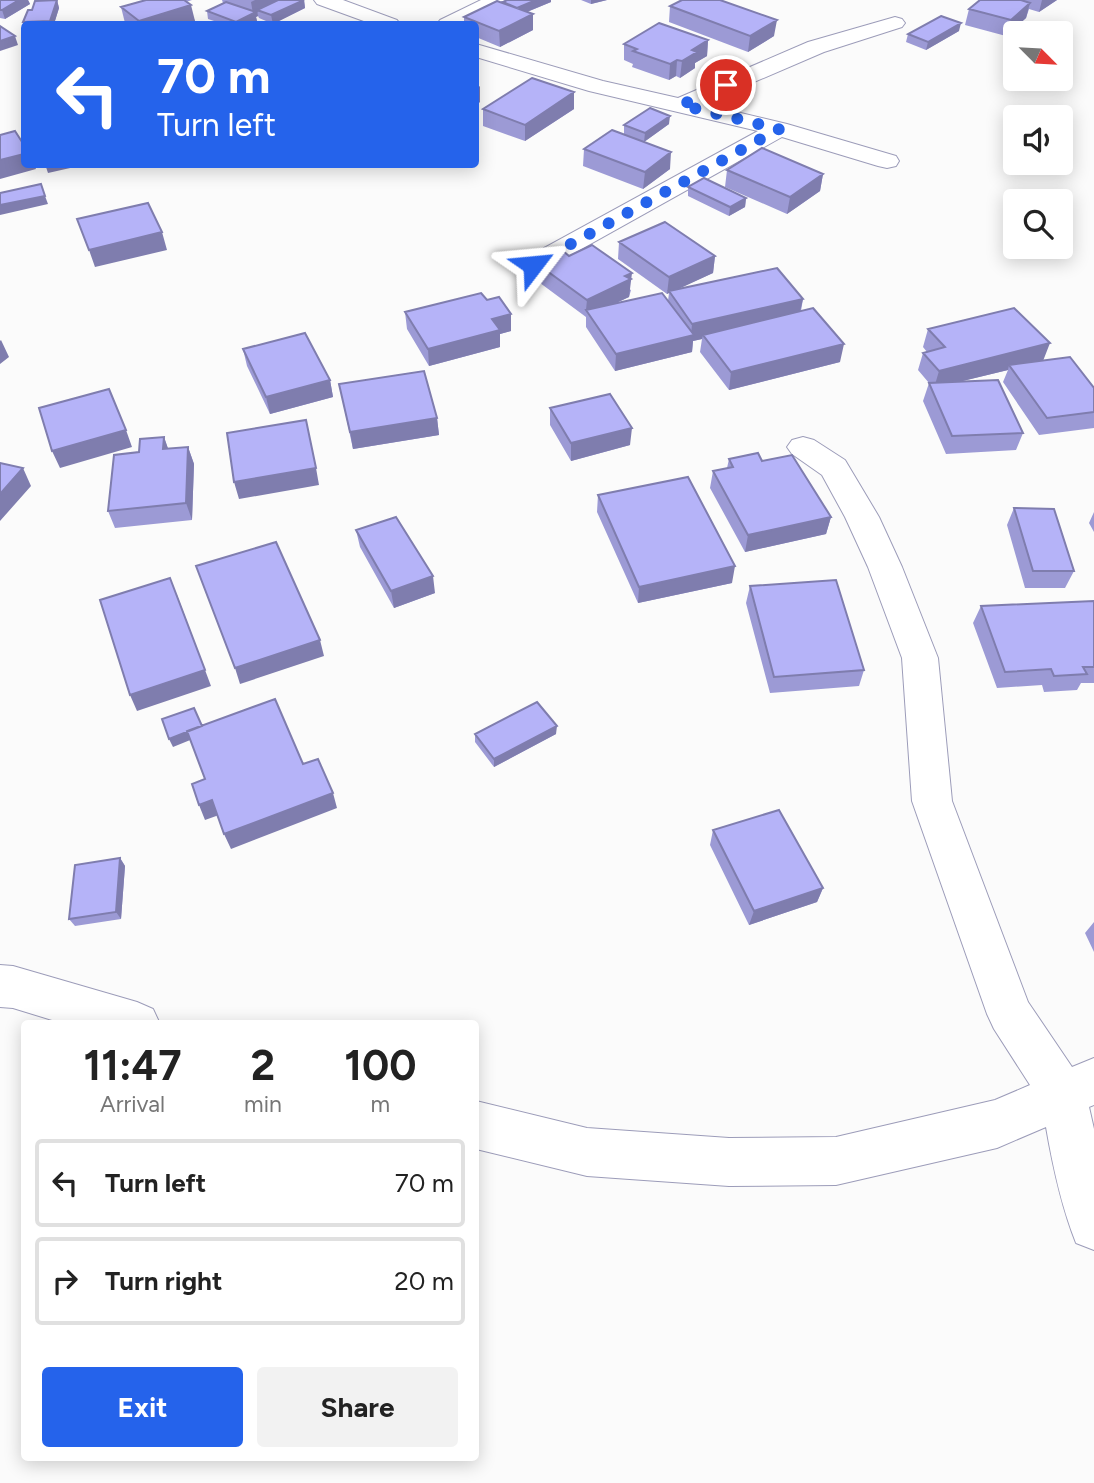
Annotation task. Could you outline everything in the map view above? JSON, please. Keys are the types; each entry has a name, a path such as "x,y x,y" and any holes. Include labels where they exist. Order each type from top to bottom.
{"street":[{"path":"324,0 382,21"},
{"path":"453,21 497,0"},
{"path":"681,105 816,47 895,23"},
{"path":"479,51 597,86 779,129 887,161"},
{"path":"533,265 779,129"},
{"path":"803,447 834,468 886,567 920,658 932,801 1010,1014 1079,1087 1081,1185 1094,1225"},
{"path":"0,986 13,987 124,1020"},
{"path":"479,1126 587,1152 729,1162 836,1161 996,1124 1079,1087"}],"building":[{"path":"0,0 19,0 0,10"},
{"path":"57,0 50,21 23,21 35,1"},
{"path":"146,0 184,0 191,5 139,21 121,7"},
{"path":"278,0 304,0 271,15 257,10"},
{"path":"536,0 517,8 503,2"},
{"path":"682,0 720,0 777,20 750,36 670,6"},
{"path":"980,0 1021,0 1030,3 1011,20 969,9"},
{"path":"497,1 533,14 499,31 464,17"},
{"path":"226,2 256,12 233,21 207,11"},
{"path":"941,16 961,23 928,42 908,34"},
{"path":"659,23 708,40 692,50 697,52 682,61 677,60 670,64 633,51 637,49 624,44"},
{"path":"0,26 15,36 0,41"},
{"path":"532,78 574,92 525,125 483,109"},
{"path":"650,108 670,116 645,133 624,125"},
{"path":"612,130 671,152 645,172 584,149"},
{"path":"15,131 21,140 21,155 0,160 0,135"},
{"path":"762,148 823,174 790,197 727,170"},
{"path":"704,178 746,198 730,207 688,187"},
{"path":"41,184 45,196 0,205 0,193"},
{"path":"148,203 162,232 89,250 77,219"},
{"path":"665,222 715,256 669,277 619,242"},
{"path":"592,245 632,273 625,276 631,279 587,300 536,263 563,251 569,256"},
{"path":"777,268 803,299 692,324 669,291"},
{"path":"481,293 487,300 499,297 511,314 492,319 500,330 428,349 405,312"},
{"path":"662,293 694,335 616,354 586,310"},
{"path":"813,308 844,344 731,372 703,335"},
{"path":"1014,308 1050,343 939,371 923,353 945,347 928,329"},
{"path":"305,333 330,380 266,397 243,349"},
{"path":"1070,357 1094,388 1094,412 1047,418 1009,365"},
{"path":"424,371 437,418 350,432 339,384"},
{"path":"998,380 1023,433 952,436 929,383"},
{"path":"109,389 126,430 52,451 39,408"},
{"path":"610,394 632,428 571,443 550,408"},
{"path":"306,420 316,468 234,482 227,433"},
{"path":"164,437 163,449 188,447 186,503 108,511 114,455 139,452 140,439"},
{"path":"758,453 762,461 792,455 831,517 748,535 713,471 733,467 729,459"},
{"path":"0,463 23,468 0,494"},
{"path":"688,477 735,566 639,587 598,495"},
{"path":"1014,508 1054,509 1074,571 1033,571"},
{"path":"396,517 433,576 391,591 356,530"},
{"path":"276,542 320,640 235,668 196,566"},
{"path":"170,578 205,670 130,695 100,600"},
{"path":"836,580 864,670 774,677 750,586"},
{"path":"1094,601 1094,667 1083,667 1087,674 1054,676 1051,669 1005,672 981,606"},
{"path":"275,699 303,764 318,759 333,793 224,834 212,800 199,805 192,784 205,779 187,731"},
{"path":"537,702 557,726 494,759 475,734"},
{"path":"194,708 202,726 169,739 162,719"},
{"path":"779,810 823,888 754,911 713,830"},
{"path":"120,858 116,912 69,919 75,865"}],"route":[{"path":"533,265 779,129 681,105 726,85"}]}
